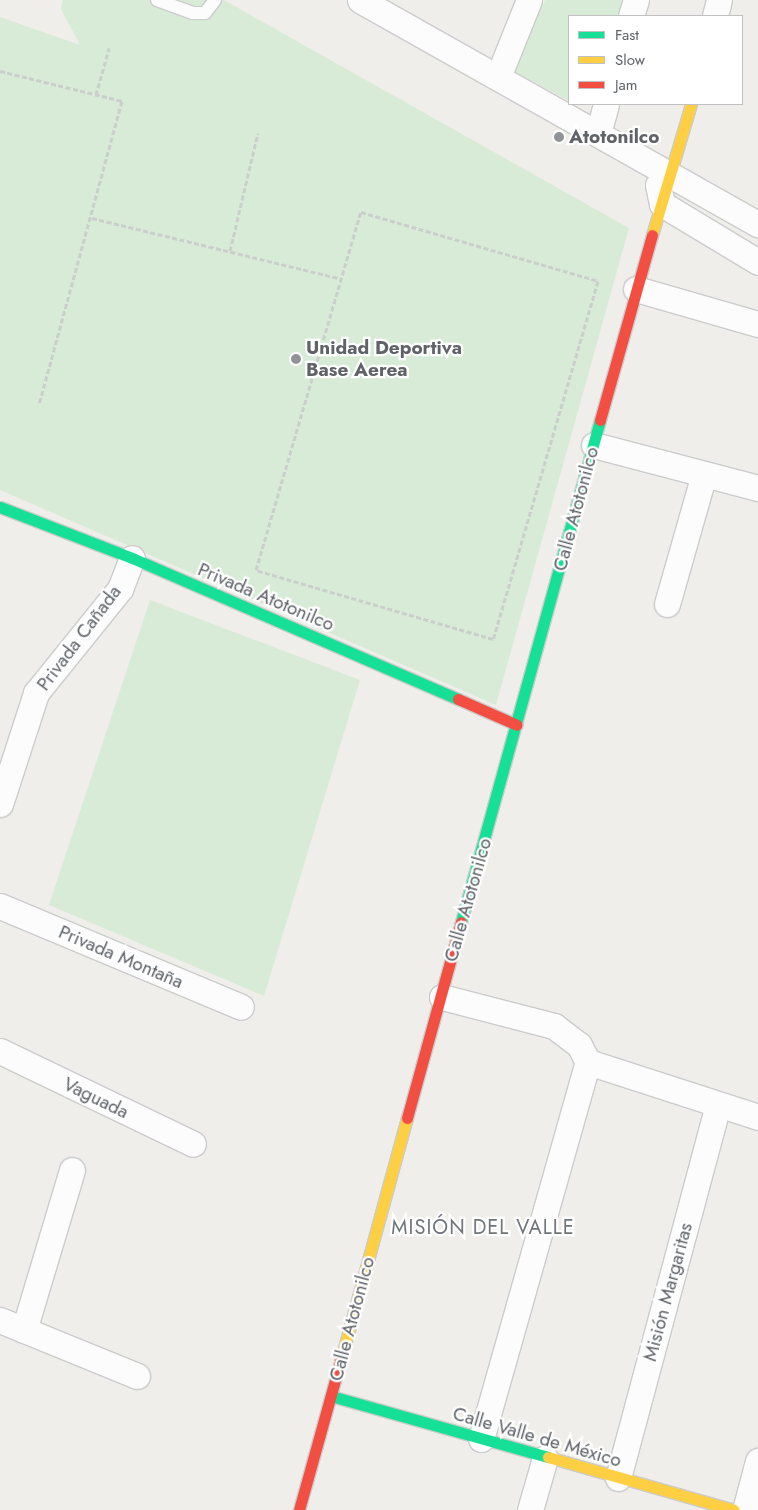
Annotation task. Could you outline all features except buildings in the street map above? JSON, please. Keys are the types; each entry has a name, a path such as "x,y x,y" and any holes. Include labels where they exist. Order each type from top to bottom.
{"street":[{"path":"360,0 598,134 663,170 758,223 754,259 662,204 663,170 691,105"},
{"path":"498,77 529,0"},
{"path":"631,15 636,0"},
{"path":"715,15 719,0"},
{"path":"598,134 606,105"},
{"name":"Calle Atotonilco","path":"299,1510 636,289 662,204"},
{"path":"636,289 758,324"},
{"path":"594,445 758,488"},
{"path":"667,604 704,474"},
{"name":"Privada Atotonilco","path":"0,507 132,558 517,725"},
{"name":"Privada Cañada","path":"0,804 36,693 120,589 132,558"},
{"name":"Privada Montaña","path":"0,906 241,1007"},
{"path":"442,997 554,1026 579,1046 588,1062 758,1117"},
{"name":"Vaguada","path":"0,1051 193,1144"},
{"path":"481,1439 588,1062"},
{"name":"Misión Margaritas","path":"618,1478 718,1105"},
{"path":"24,1330 72,1170"},
{"path":"0,1320 137,1376"},
{"name":"Calle Valle de México","path":"331,1396 722,1509"},
{"path":"530,1510 545,1458"},
{"path":"744,1510 758,1461"}],"lane":[{"path":"157,0 193,13 204,13 215,0"}],"path":[{"path":"96,94 109,48"},
{"path":"0,71 122,101 92,218 39,404"},
{"path":"230,251 258,133"},
{"path":"361,212 598,281 492,638 256,570 342,278 361,212"},
{"path":"92,218 342,278"}],"green space":[{"name":"Unidad Deportiva Base Aerea","path":"63,0 224,0 629,228 496,705 0,490 0,17 80,45 61,9"},
{"path":"545,0 622,0 617,15 568,15 568,100 512,70"},
{"path":"150,600 360,680 264,996 49,905"}],"traffic: fast":[{"path":"461,922 600,420"},
{"path":"0,507 132,558 458,699"},
{"path":"331,1396 548,1457"}],"traffic: slow":[{"path":"652,235 691,105"},
{"path":"341,1359 407,1118"},
{"path":"548,1457 734,1510"}],"traffic: jam":[{"path":"600,420 652,235"},
{"path":"458,699 517,725"},
{"path":"407,1118 461,922"},
{"path":"299,1510 341,1359"}],"place":[{"name":"Atotonilco","path":"559,137"},
{"name":"Unidad Deportiva Base Aerea","path":"296,359"}],"district":[{"name":"MISIÓN DEL VALLE","path":"483,1227"}]}
